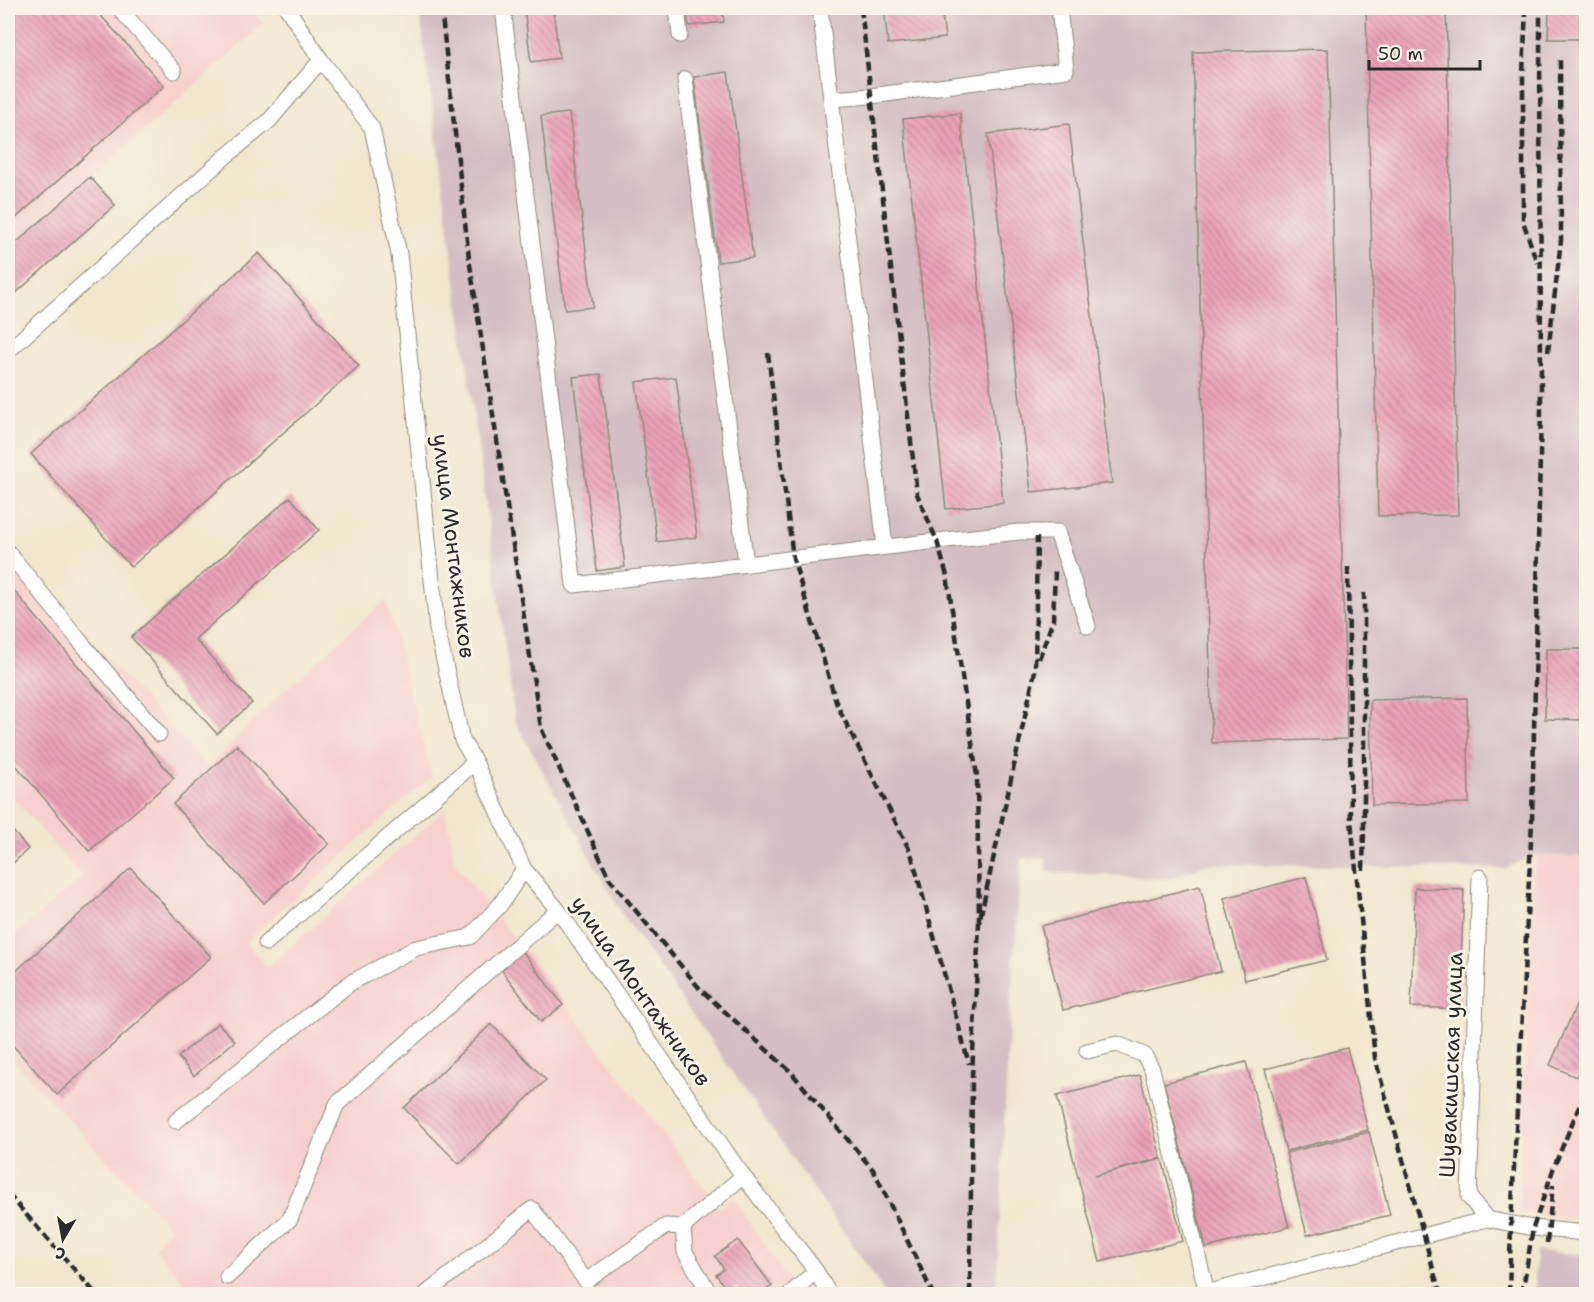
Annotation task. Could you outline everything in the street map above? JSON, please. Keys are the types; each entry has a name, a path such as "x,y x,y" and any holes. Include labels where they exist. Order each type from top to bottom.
{"street":[{"path":"119,8 174,71"},
{"name":"улица Монтажников","path":"287,8 321,60 372,128 399,254 437,629 462,740 475,762 524,869 558,910 743,1176 816,1271 829,1294"},
{"path":"503,8 574,585 885,546 1019,532 1058,532 1088,626"},
{"path":"677,8 680,35"},
{"path":"820,8 885,546"},
{"path":"831,99 872,96 1066,70 1059,8"},
{"path":"8,351 225,157 269,121 321,60"},
{"path":"685,79 746,564"},
{"path":"8,552 159,734"},
{"path":"266,943 475,762"},
{"path":"176,1121 350,983 416,948 470,937 500,905 524,869"},
{"name":"Шувакишская улица","path":"1480,877 1469,1197 1487,1219"},
{"path":"227,1278 290,1219 337,1104 558,910"},
{"path":"1087,1050 1117,1044 1144,1055 1152,1069 1204,1294 1487,1219 1533,1228 1587,1233"},
{"path":"426,1294 532,1209 586,1281 666,1226 683,1227 743,1176"},
{"path":"683,1227 685,1252 710,1294"},
{"path":"790,1294 816,1271"}],"shaded area":[{"path":"8,8 250,8 264,24 8,252"},
{"path":"419,8 1586,8 1586,857 1535,854 1504,869 1207,864 1168,879 1047,872 1046,858 1021,858 1008,1044 996,1294 885,1294 620,911 515,721"},
{"path":"8,541 93,644 208,767 276,698 386,600 432,777 245,943 268,967 445,809 455,863 507,930 520,943 718,1209 733,1197 797,1294 194,1294 154,1248 170,1228 8,1055 8,941 82,877 8,792"},
{"path":"1535,854 1586,857 1586,1220 1518,1213"},
{"path":"1536,1251 1583,1255 1586,1253 1586,1294 1535,1294"}],"building":[{"path":"8,8 94,8 164,86 8,225"},
{"path":"524,8 553,8 559,58 531,62"},
{"path":"686,8 722,8 724,22 689,26"},
{"path":"884,8 941,8 945,38 888,44"},
{"path":"1366,8 1446,8 1458,515 1378,516"},
{"path":"1549,8 1586,8 1586,39 1548,39"},
{"path":"1328,49 1347,739 1212,743 1193,52"},
{"path":"728,72 753,258 718,262 694,77"},
{"path":"569,113 593,307 565,310 541,116"},
{"path":"960,113 1003,503 946,509 903,119"},
{"path":"1069,124 1112,483 1031,492 988,134"},
{"path":"90,177 115,205 8,300 8,250"},
{"path":"259,253 359,366 131,567 31,454"},
{"path":"601,374 625,567 597,571 573,377"},
{"path":"676,377 697,537 657,542 636,382"},
{"path":"290,497 319,530 195,639 252,703 217,734 131,637"},
{"path":"8,584 174,778 89,851 8,756"},
{"path":"1546,649 1586,649 1586,720 1545,719"},
{"path":"1467,698 1469,803 1372,805 1370,700"},
{"path":"237,745 329,844 264,903 173,804"},
{"path":"8,825 28,849 8,868"},
{"path":"131,868 211,957 57,1095 8,1040 8,978"},
{"path":"1306,877 1327,960 1245,980 1224,898"},
{"path":"1200,886 1221,971 1063,1010 1041,926"},
{"path":"1415,888 1464,890 1459,1009 1411,1007"},
{"path":"522,951 563,1005 541,1022 500,968"},
{"path":"1583,990 1586,992 1586,1054 1576,1077 1550,1065"},
{"path":"218,1023 235,1041 194,1076 178,1057"},
{"path":"491,1024 546,1080 459,1164 404,1108"},
{"path":"1347,1048 1368,1130 1286,1151 1265,1069"},
{"path":"1246,1062 1289,1227 1206,1248 1164,1083"},
{"path":"1140,1075 1161,1158 1094,1176 1162,1159 1183,1241 1100,1262 1057,1096"},
{"path":"1369,1132 1390,1215 1307,1235 1286,1153"},
{"path":"738,1240 772,1286 760,1294 742,1294 737,1286 729,1292 716,1275 724,1269 715,1256"}],"railway":[{"path":"441,8 469,258 541,728 609,878 700,989 791,1072 874,1171 933,1294"},
{"path":"861,8 917,494 937,541 947,576 977,776 979,923"},
{"path":"1526,8 1523,73 1523,221 1537,263"},
{"path":"1509,1294 1532,821 1541,409 1540,8"},
{"path":"1548,352 1561,240 1560,58"},
{"path":"768,353 793,558 837,705 911,853 969,1064"},
{"path":"970,1294 972,1076 979,923 1035,671 1037,537"},
{"path":"1348,567 1351,820 1375,1058 1440,1294"},
{"path":"1039,659 1053,620 1055,571"},
{"path":"1363,870 1364,593"},
{"path":"1522,1294 1533,1228 1554,1167 1586,1090"},
{"path":"1547,1243 1553,1185"},
{"path":"8,1194 96,1294"}]}
